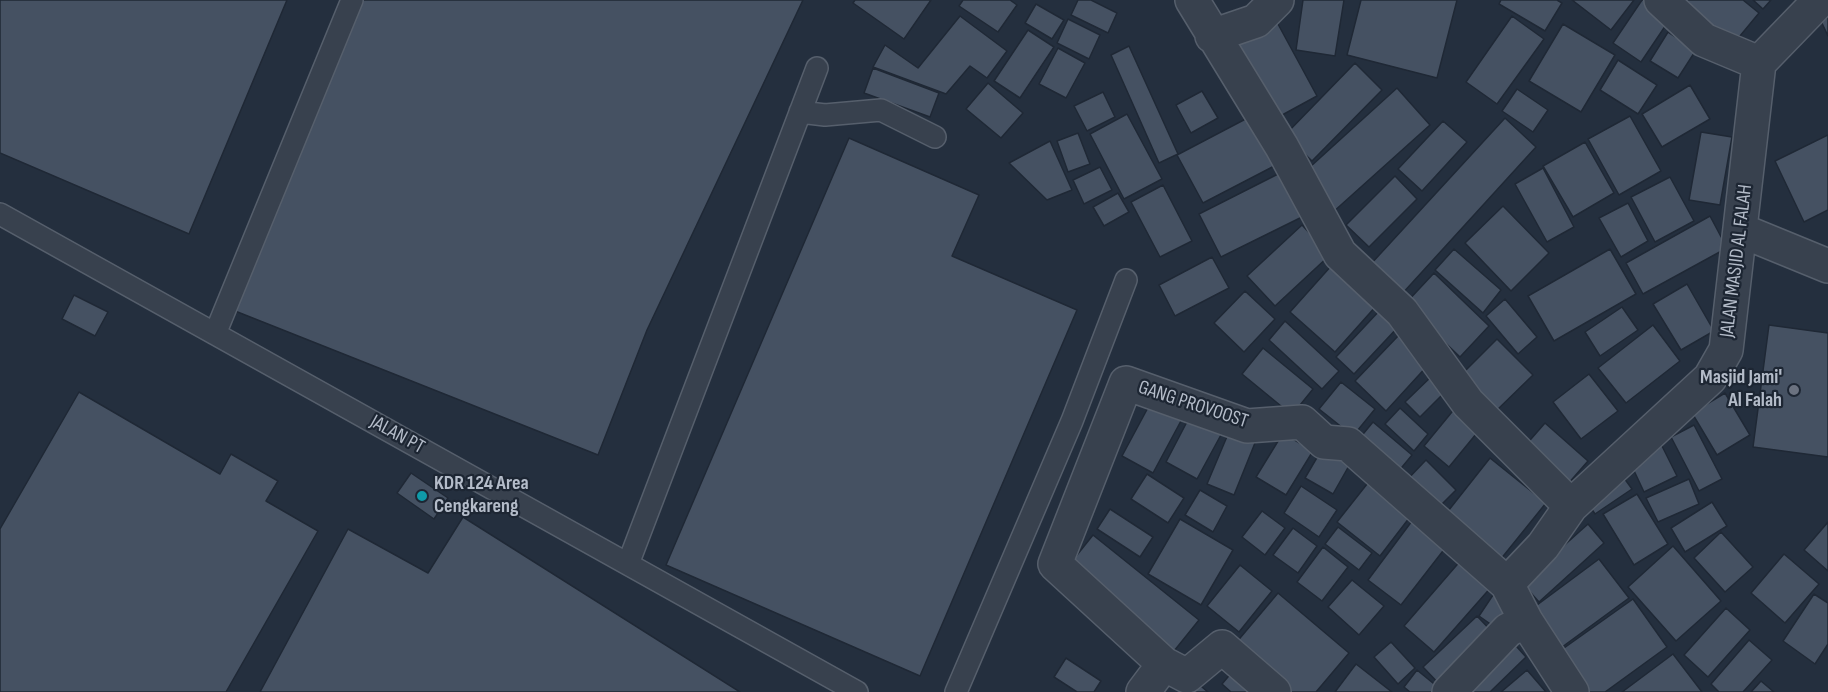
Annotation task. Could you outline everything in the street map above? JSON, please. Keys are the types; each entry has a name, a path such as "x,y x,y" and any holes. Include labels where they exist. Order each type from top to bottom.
{"street":[{"path":"1192,0 1282,147 1340,254 1402,312 1468,403 1571,506"},
{"path":"1212,36 1256,21 1277,0"},
{"path":"1661,0 1704,40 1759,63 1820,0"},
{"name":"JALAN MASJID AL FALAH","path":"1507,584 1543,546 1571,506 1710,378 1726,350 1759,63"},
{"path":"1740,230 1828,266"},
{"name":"GANG PROVOOST","path":"1275,692 1222,647 1187,676 1164,664 1055,564 1126,383 1247,426 1302,422 1324,442 1348,444 1507,584"},
{"path":"1507,584 1526,621 1572,692"},
{"path":"1449,692 1508,630 1526,621"},
{"path":"1143,692 1164,664"}],"lane":[{"path":"214,334 352,0"},
{"path":"628,564 818,68"},
{"path":"800,112 825,115 881,110 935,138"},
{"name":"JALAN PT","path":"0,214 857,692"},
{"path":"956,692 1072,421 1126,280"}],"building":[{"path":"0,0 287,0 189,234 0,153"},
{"path":"363,0 803,0 647,330 598,455 230,309"},
{"path":"855,0 931,0 904,39 853,3"},
{"path":"963,0 1010,0 1017,5 998,32 959,6"},
{"path":"1078,0 1091,0 1117,13 1108,33 1071,15"},
{"path":"1303,0 1344,0 1335,56 1296,50"},
{"path":"1361,0 1457,0 1437,78 1347,55"},
{"path":"1501,0 1557,0 1562,3 1545,31 1499,4"},
{"path":"1572,0 1634,0 1611,30"},
{"path":"1642,0 1649,0 1672,16 1641,62 1613,43"},
{"path":"1672,0 1743,0 1759,13 1730,48"},
{"path":"1753,0 1771,0 1763,9"},
{"path":"1036,4 1064,20 1052,39 1025,23"},
{"path":"1272,13 1317,96 1273,120 1227,38"},
{"path":"1828,15 1828,36 1820,19"},
{"path":"960,16 1007,51 987,78 970,66 946,94 873,67 885,45 918,68"},
{"path":"1512,16 1544,39 1497,104 1466,82"},
{"path":"1068,19 1100,35 1089,59 1057,43"},
{"path":"1563,24 1615,55 1581,112 1529,81"},
{"path":"1028,30 1054,47 1020,98 994,81"},
{"path":"1668,32 1696,50 1678,78 1650,61"},
{"path":"1129,46 1178,154 1159,163 1111,55"},
{"path":"1058,48 1085,63 1066,98 1039,84"},
{"path":"1618,60 1657,85 1638,114 1600,90"},
{"path":"1355,63 1382,90 1312,161 1285,135"},
{"path":"873,68 939,93 930,117 864,93"},
{"path":"988,83 1023,113 1001,138 966,109"},
{"path":"1690,85 1710,119 1662,147 1642,114"},
{"path":"1397,88 1430,125 1332,213 1299,177"},
{"path":"1517,89 1548,110 1533,132 1502,111"},
{"path":"1202,91 1218,118 1191,133 1176,105"},
{"path":"1103,92 1115,117 1087,131 1074,106"},
{"path":"1257,113 1282,162 1203,203 1177,155"},
{"path":"1127,114 1162,179 1124,199 1090,134"},
{"path":"1630,116 1661,171 1619,195 1588,139"},
{"path":"1505,118 1536,147 1401,295 1370,265"},
{"path":"1443,121 1467,142 1422,191 1398,169"},
{"path":"1701,132 1732,137 1720,205 1689,200"},
{"path":"1078,133 1090,164 1068,172 1057,141"},
{"path":"1828,135 1828,210 1804,222 1775,161"},
{"path":"849,138 979,195 952,256 1077,310 920,676 666,565"},
{"path":"1050,141 1072,190 1047,200 1009,163"},
{"path":"1585,142 1614,193 1573,217 1543,166"},
{"path":"1100,167 1112,190 1084,204 1073,180"},
{"path":"1543,168 1574,227 1547,242 1515,184"},
{"path":"1280,173 1302,217 1221,257 1199,214"},
{"path":"1395,176 1417,199 1369,247 1346,225"},
{"path":"1670,177 1694,221 1655,242 1631,197"},
{"path":"1163,185 1192,241 1160,257 1131,202"},
{"path":"1118,193 1129,212 1104,226 1093,207"},
{"path":"1628,203 1648,241 1621,257 1599,218"},
{"path":"1503,206 1549,253 1511,291 1465,243"},
{"path":"1710,216 1727,248 1643,294 1626,263"},
{"path":"1302,225 1330,255 1275,306 1247,276"},
{"path":"1454,249 1501,290 1483,313 1435,270"},
{"path":"1610,249 1636,294 1554,341 1528,296"},
{"path":"1212,257 1229,288 1175,316 1159,285"},
{"path":"1332,265 1377,305 1335,352 1290,312"},
{"path":"1434,273 1489,326 1460,357 1405,304"},
{"path":"1687,284 1714,331 1681,350 1653,304"},
{"path":"1245,291 1275,319 1244,352 1214,323"},
{"path":"74,295 108,312 95,336 62,319"},
{"path":"1505,299 1537,337 1518,354 1486,316"},
{"path":"1622,307 1638,330 1600,356 1585,332"},
{"path":"1381,309 1399,326 1354,374 1336,357"},
{"path":"1285,321 1339,371 1322,389 1269,340"},
{"path":"1653,325 1680,361 1626,403 1598,368"},
{"name":"Masjid Jami' Al Falah","path":"1769,325 1828,333 1828,457 1753,447"},
{"path":"1399,335 1429,364 1386,411 1355,381"},
{"path":"1497,339 1533,375 1495,412 1460,376"},
{"path":"1263,348 1313,389 1292,415 1242,374"},
{"path":"1436,372 1450,387 1420,417 1405,402"},
{"path":"1589,374 1618,411 1581,439 1553,402"},
{"path":"1341,382 1375,409 1353,436 1319,409"},
{"path":"79,392 220,474 231,454 278,481 266,501 318,531 226,692 0,692 0,529"},
{"path":"1725,393 1750,435 1717,455 1692,413"},
{"path":"1151,402 1182,419 1153,473 1122,456"},
{"path":"1456,407 1481,428 1449,467 1424,446"},
{"path":"1400,408 1428,434 1414,451 1385,424"},
{"path":"1190,416 1222,433 1197,479 1166,462"},
{"path":"1373,422 1412,455 1393,478 1354,445"},
{"path":"1545,423 1588,461 1567,485 1524,447"},
{"path":"1694,425 1722,479 1699,491 1671,437"},
{"path":"1231,427 1257,438 1234,495 1207,484"},
{"path":"1283,433 1313,451 1286,495 1256,477"},
{"path":"1661,444 1677,476 1644,492 1629,460"},
{"path":"1322,449 1350,464 1333,494 1305,478"},
{"path":"1490,458 1546,503 1496,565 1441,520"},
{"path":"1426,460 1456,490 1433,513 1403,484"},
{"path":"1619,471 1632,489 1595,514 1583,496"},
{"name":"KDR 124 Area Cengkareng","path":"411,473 448,498 434,519 397,493"},
{"path":"1147,474 1184,498 1168,523 1131,499"},
{"path":"1371,479 1413,513 1380,556 1337,522"},
{"path":"1689,479 1699,504 1658,522 1646,498"},
{"path":"1301,486 1337,510 1319,537 1284,513"},
{"path":"1200,490 1227,506 1213,532 1185,515"},
{"path":"1637,494 1668,544 1634,565 1603,514"},
{"path":"1712,502 1727,526 1685,552 1671,528"},
{"path":"1110,509 1153,537 1140,557 1097,529"},
{"path":"1262,511 1285,528 1265,555 1242,537"},
{"path":"463,517 740,692 260,692 348,529 428,573"},
{"path":"1180,519 1233,550 1201,605 1148,574"},
{"path":"1412,521 1446,547 1401,605 1368,580"},
{"path":"1828,522 1828,571 1804,550"},
{"path":"1588,524 1604,543 1539,602 1522,583"},
{"path":"1338,527 1372,553 1359,570 1325,544"},
{"path":"1293,528 1317,546 1298,573 1273,555"},
{"path":"1721,532 1753,567 1725,592 1694,558"},
{"path":"1093,535 1199,620 1170,656 1065,570"},
{"path":"1673,546 1721,601 1676,641 1628,587"},
{"path":"1323,547 1348,567 1322,601 1297,582"},
{"path":"1784,554 1819,584 1785,623 1751,593"},
{"path":"1462,559 1493,585 1434,652 1404,626"},
{"path":"1599,559 1629,598 1558,650 1529,611"},
{"path":"1240,565 1272,591 1239,632 1207,606"},
{"path":"1352,580 1384,606 1359,635 1328,607"},
{"path":"1495,592 1515,606 1499,630 1479,616"},
{"path":"1278,593 1349,653 1316,692 1291,692 1235,644"},
{"path":"1814,594 1828,603 1828,644 1815,664 1783,641"},
{"path":"1633,599 1667,647 1605,692 1585,692 1557,653"},
{"path":"1726,608 1750,630 1708,677 1684,655"},
{"path":"1477,616 1497,637 1443,688 1423,667"},
{"path":"1507,636 1526,657 1490,692 1453,692"},
{"path":"1749,640 1772,660 1743,692 1719,692 1711,684"},
{"path":"1391,642 1415,668 1398,684 1374,657"},
{"path":"1673,654 1702,692 1622,692"},
{"path":"1066,658 1101,681 1094,692 1077,692 1054,677"},
{"path":"1356,664 1392,692 1335,692"},
{"path":"1238,665 1269,692 1231,692 1222,684"},
{"path":"1417,670 1444,692 1410,692 1404,687"},
{"path":"1527,670 1546,692 1501,692"},
{"path":"1761,681 1774,692 1751,692"},
{"path":"1196,682 1208,692 1187,692"}],"place":[{"name":"Masjid Jami' Al Falah","path":"1794,390"},
{"name":"KDR 124 Area Cengkareng","path":"422,496"}]}
